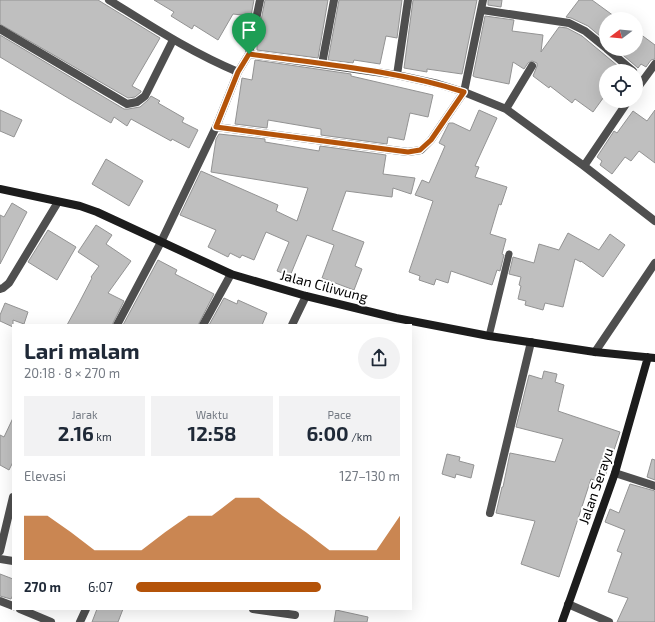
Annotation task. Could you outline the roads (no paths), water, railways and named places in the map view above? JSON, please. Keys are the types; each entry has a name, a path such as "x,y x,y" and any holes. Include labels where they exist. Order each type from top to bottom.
{"street":[{"path":"108,0 173,40 213,62 238,72"},
{"path":"118,324 162,242 216,127 238,72 249,54 260,0"},
{"path":"322,64 334,0"},
{"path":"397,75 408,0"},
{"path":"216,127 408,152 420,150 431,140 464,92 483,0"},
{"path":"482,10 569,23 585,31 599,43"},
{"path":"0,29 127,104 137,102 145,96 173,40"},
{"path":"249,54 397,75 438,84 464,92 506,109 584,166 655,221"},
{"path":"615,56 624,64"},
{"path":"644,80 655,64"},
{"path":"506,109 532,66"},
{"path":"584,166 623,108"},
{"name":"Jalan Ciliwung","path":"0,189 80,206 97,212 231,274 306,296 396,318 489,336 595,352 652,357"},
{"path":"0,289 9,283 58,202"},
{"path":"595,352 655,263"},
{"path":"204,324 231,274"},
{"path":"292,324 306,296"},
{"path":"490,513 531,342"},
{"name":"Jalan Serayu","path":"562,622 615,473 652,357"},
{"path":"615,473 655,486"},
{"path":"0,551 12,501"},
{"path":"0,559 12,561"},
{"path":"0,601 12,606"},
{"path":"568,604 609,622"},
{"path":"22,610 51,622"},
{"path":"80,622 86,610"},
{"path":"259,610 295,616"}],"lane":[{"path":"489,336 509,254"}]}
